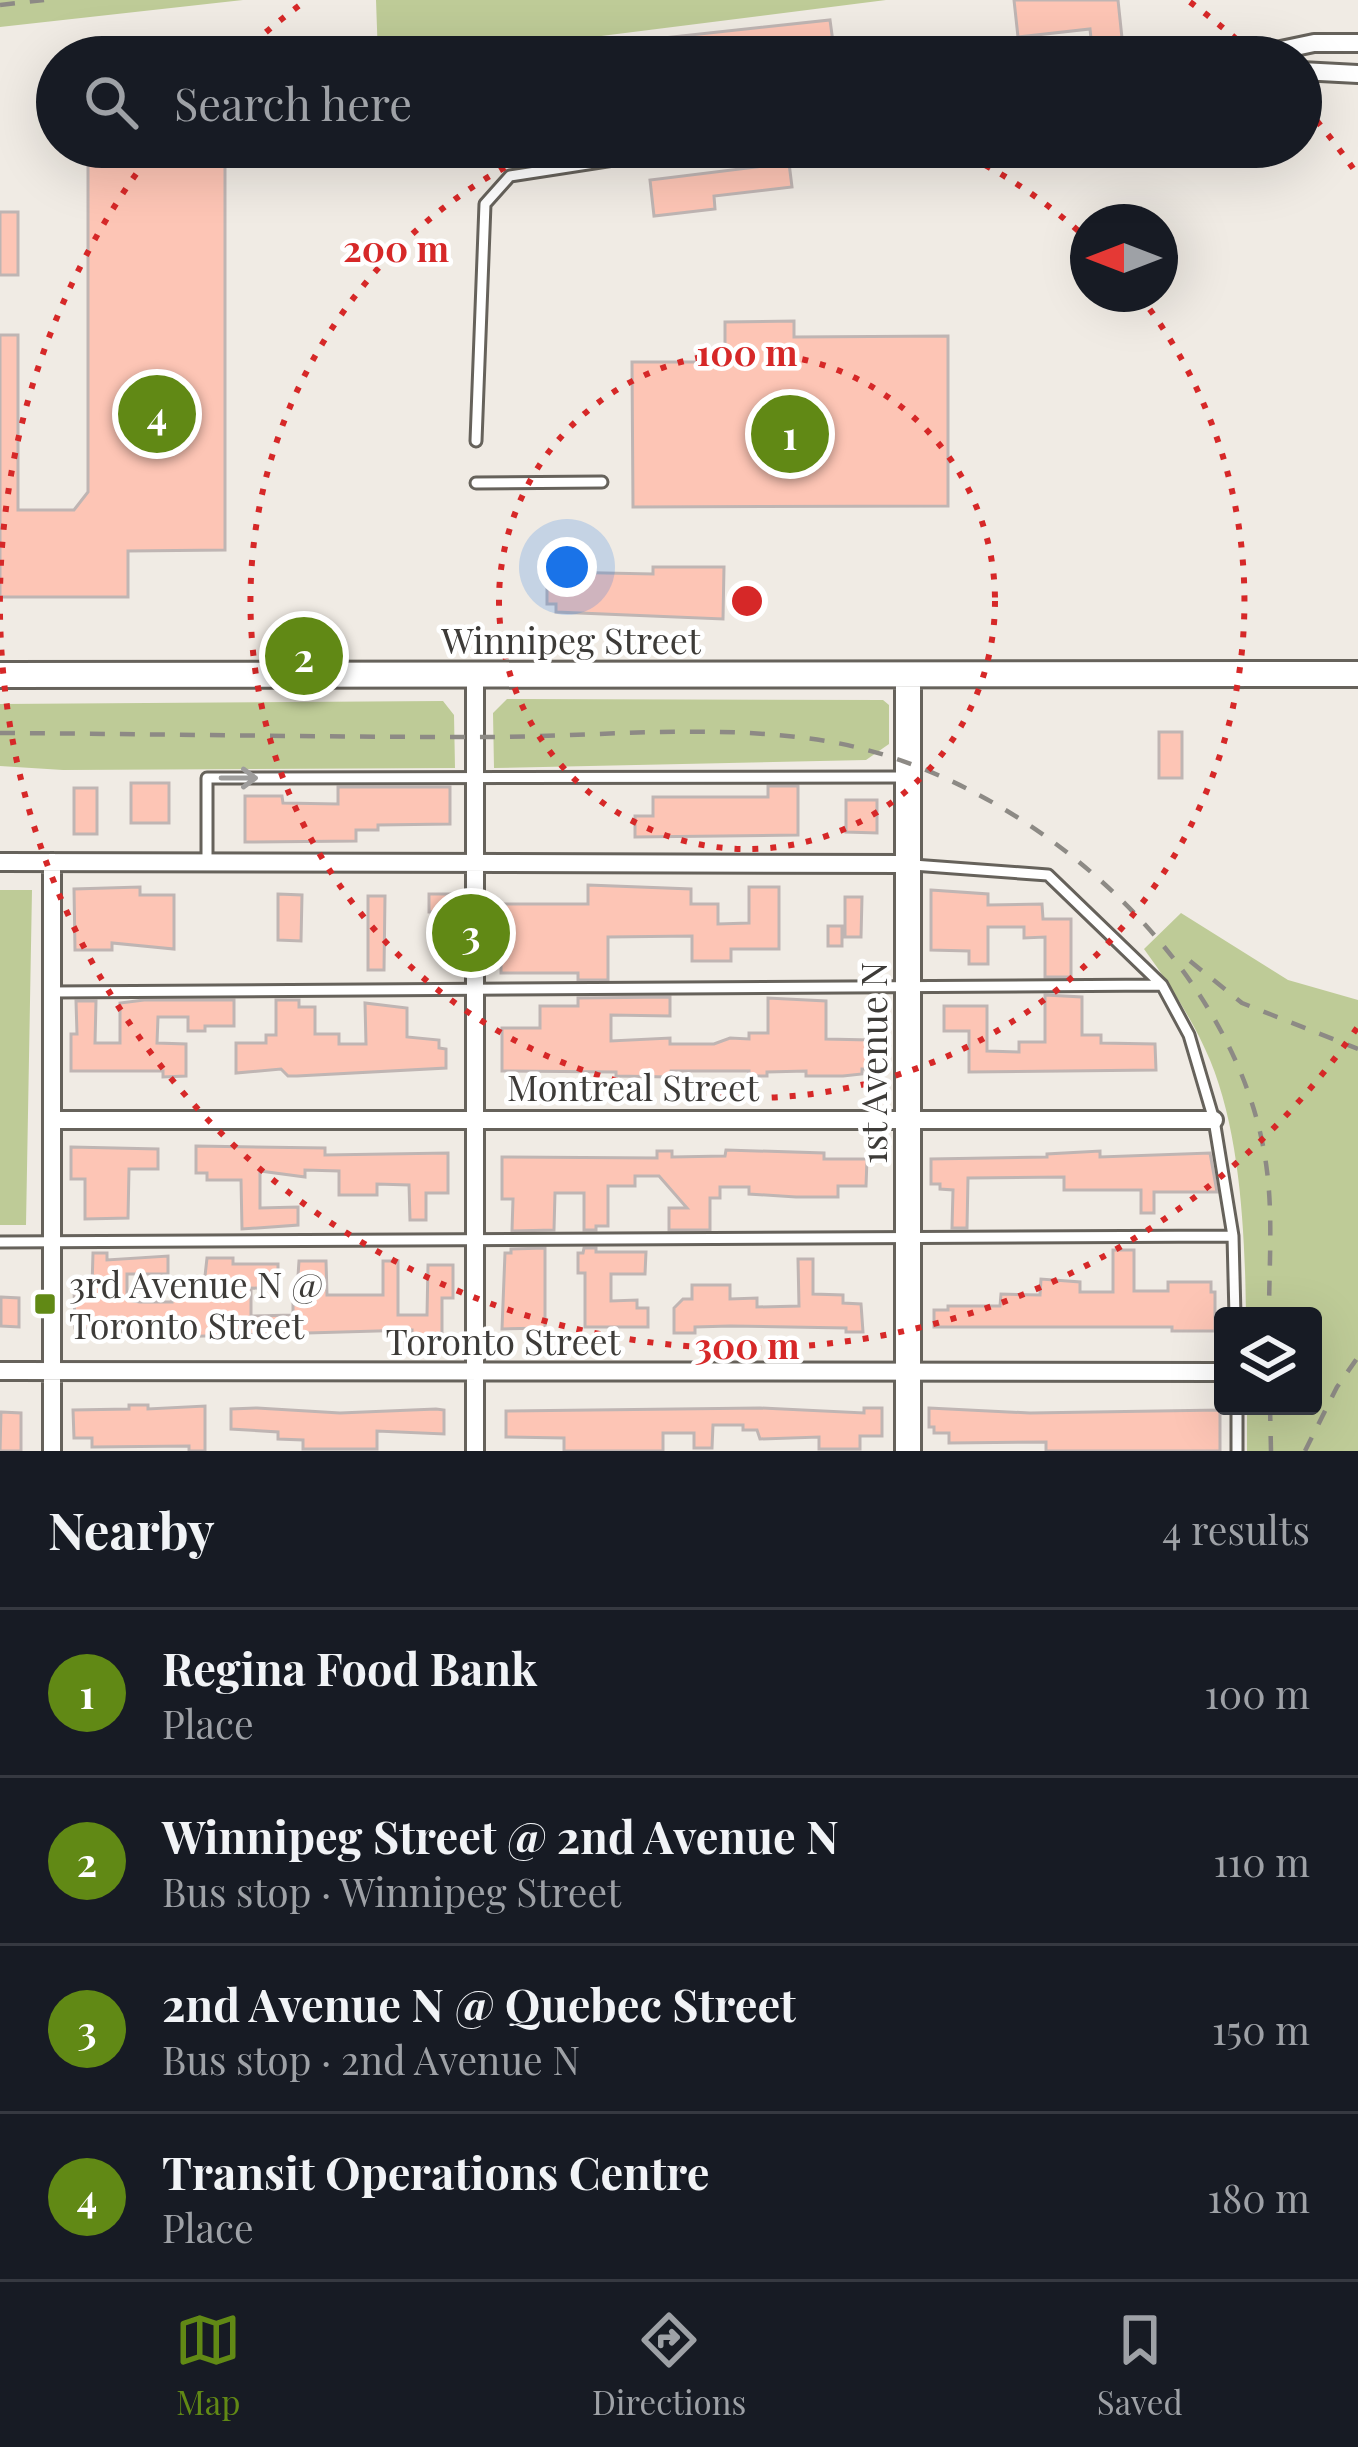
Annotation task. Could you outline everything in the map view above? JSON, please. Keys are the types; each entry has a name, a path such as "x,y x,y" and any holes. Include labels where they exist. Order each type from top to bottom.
{"main road":[{"name":"Winnipeg Street","path":"0,675 1358,674"},
{"name":"1st Avenue N","path":"908,675 908,1451"}],"street":[{"path":"1322,43 1358,43"},
{"path":"1322,72 1358,74"},
{"path":"475,674 475,1451"},
{"path":"0,862 908,865"},
{"path":"52,862 52,1451"},
{"name":"Montreal Street","path":"52,1120 1214,1120"},
{"name":"Toronto Street","path":"0,1371 1214,1372"}],"lane":[{"path":"476,441 485,204 509,176 561,168"},
{"path":"476,483 602,482"},
{"path":"207,862 207,778 908,777"},
{"path":"908,865 1048,875 1162,985 1189,1035 1214,1120 1233,1236 1235,1307"},
{"path":"52,992 1162,985"},
{"path":"0,1243 1233,1236"},
{"path":"1237,1415 1237,1451"}],"green space":[{"path":"0,0 243,0 0,27"},
{"path":"376,0 886,0 601,36 377,36"},
{"path":"507,699 883,700 889,705 889,744 866,760 494,768 493,713"},
{"path":"443,701 454,715 455,768 63,770 0,766 0,704"},
{"path":"0,890 32,890 26,1225 0,1225"},
{"path":"1181,913 1288,980 1358,1000 1358,1451 1247,1451 1247,1415 1322,1415 1322,1307 1246,1307 1239,1186 1229,1120 1196,1031 1144,949"}],"building":[{"path":"1014,0 1118,0 1122,36 1091,36 1090,29 1018,36"},
{"path":"830,20 832,36 681,36"},
{"path":"88,168 225,168 225,550 128,551 128,597 0,597 0,335 18,335 18,510 74,510 88,492"},
{"path":"790,168 792,187 714,196 715,209 654,216 650,180"},
{"path":"0,212 18,212 18,275 0,275"},
{"path":"794,321 794,337 948,336 948,506 633,507 632,362 725,362 725,322"},
{"path":"653,567 724,567 723,619 556,612 556,604 547,604 547,586 556,585 558,572 653,574"},
{"path":"1159,732 1182,732 1182,778 1159,778"},
{"path":"131,783 169,783 169,823 131,823"},
{"path":"768,786 798,786 798,835 635,837 635,816 653,816 653,797 768,797"},
{"path":"338,787 450,787 450,824 378,825 378,830 356,830 356,841 245,842 245,796 282,796 283,803 338,804"},
{"path":"74,788 97,788 97,834 74,834"},
{"path":"846,800 877,800 877,833 846,832"},
{"path":"588,885 691,889 691,904 718,904 718,924 749,923 749,887 779,887 779,949 731,949 731,961 692,961 692,936 608,937 608,980 578,980 578,973 501,973 501,904 588,904"},
{"path":"140,887 140,895 174,895 174,949 112,943 112,950 75,950 74,889"},
{"path":"931,890 988,894 988,905 1042,904 1043,919 1071,919 1071,977 1045,977 1045,937 1024,938 1024,927 988,927 988,964 969,964 969,951 931,950"},
{"path":"278,894 302,895 301,941 278,940"},
{"path":"429,894 452,894 452,912 429,912"},
{"path":"368,896 385,896 384,970 368,970"},
{"path":"845,897 862,897 861,937 845,937"},
{"path":"828,926 842,926 842,946 828,946"},
{"path":"1045,995 1082,997 1082,1035 1101,1035 1101,1043 1155,1044 1156,1070 969,1072 969,1031 944,1031 944,1006 987,1006 987,1051 1019,1052 1019,1042 1045,1042"},
{"path":"670,997 670,1016 611,1015 611,1041 670,1038 670,1044 714,1044 730,1038 749,1039 749,1033 768,1033 768,998 826,1001 826,1039 870,1040 869,1069 843,1076 806,1076 806,1071 749,1076 749,1071 671,1071 670,1077 502,1071 502,1028 540,1028 540,1006 578,1006 578,998"},
{"path":"234,1000 234,1026 188,1031 188,1017 158,1017 157,1043 186,1044 186,1076 163,1077 163,1071 71,1071 76,1001 96,1001 95,1043 120,1043 120,1003"},
{"path":"276,1000 299,1000 299,1007 315,1007 315,1034 339,1034 339,1044 366,1044 365,1003 407,1008 407,1037 439,1040 439,1048 446,1049 446,1068 297,1076 288,1076 281,1069 236,1073 236,1043 266,1043 266,1035 276,1035"},
{"path":"196,1146 325,1148 325,1155 448,1153 448,1193 426,1193 426,1220 410,1220 409,1185 377,1184 377,1195 339,1195 339,1171 305,1170 305,1177 260,1171 260,1208 298,1207 298,1225 242,1229 241,1180 207,1180 207,1173 196,1173"},
{"path":"71,1147 158,1149 158,1169 129,1169 128,1218 85,1219 85,1179 71,1179"},
{"path":"726,1150 867,1159 866,1186 838,1186 838,1197 749,1194 749,1187 720,1187 720,1198 710,1198 710,1230 669,1230 669,1208 687,1208 659,1176 635,1176 635,1186 608,1186 608,1226 596,1226 596,1230 584,1230 584,1193 555,1193 554,1230 512,1231 513,1199 502,1199 502,1157 657,1158 657,1151 672,1151 672,1157 725,1156"},
{"path":"1100,1151 1100,1157 1210,1153 1217,1192 1154,1192 1154,1213 1141,1213 1141,1190 1064,1190 1064,1177 968,1178 967,1228 952,1228 953,1190 931,1184 931,1159"},
{"path":"545,1248 545,1328 502,1329 505,1253"},
{"path":"584,1248 646,1252 645,1274 611,1274 611,1301 637,1300 637,1308 648,1308 648,1327 585,1327 585,1273 578,1273 578,1253"},
{"path":"1113,1250 1134,1250 1134,1291 1168,1291 1168,1282 1211,1282 1214,1331 934,1327 934,1310 1000,1306 1001,1294 1040,1295 1041,1279 1080,1282 1080,1292 1113,1292"},
{"path":"93,1253 107,1253 107,1260 168,1256 168,1274 127,1274 127,1300 140,1302 172,1302 172,1295 203,1294 207,1258 233,1258 233,1264 278,1264 278,1289 251,1288 251,1316 293,1315 293,1304 313,1304 313,1277 298,1276 299,1261 326,1261 327,1295 383,1295 383,1261 398,1261 398,1315 427,1315 428,1265 453,1265 453,1298 442,1298 442,1339 412,1338 412,1330 172,1337 172,1333 75,1328 74,1287 92,1287"},
{"path":"798,1259 813,1259 813,1294 843,1295 843,1303 861,1304 863,1332 730,1326 674,1333 674,1308 683,1299 692,1299 692,1285 730,1285 730,1299 757,1298 757,1307 799,1306"},
{"path":"1,1297 19,1298 19,1327 1,1326"},
{"path":"129,1405 148,1405 148,1409 205,1406 205,1451 189,1451 189,1446 92,1447 92,1438 74,1438 73,1410 129,1409"},
{"path":"760,1408 864,1413 864,1408 882,1408 882,1436 860,1436 860,1449 819,1449 819,1437 760,1439 757,1430 743,1430 743,1425 713,1425 712,1448 694,1448 694,1433 663,1433 663,1451 564,1451 564,1438 506,1437 506,1411"},
{"path":"929,1408 1030,1413 1214,1410 1214,1415 1220,1415 1220,1451 1046,1451 1046,1442 949,1443 949,1433 934,1433 934,1427 929,1427"},
{"path":"231,1409 340,1413 444,1410 444,1434 377,1431 377,1449 303,1449 303,1440 278,1439 278,1432 231,1429"},
{"path":"1,1412 21,1413 21,1451 0,1451"}],"railway":[{"path":"0,5 44,0"},
{"path":"0,733 472,737 738,732 826,741 901,760 975,793 1046,837 1112,891 1169,953 1216,1021 1249,1094 1267,1171 1269,1307"},
{"path":"1190,961 1242,1003 1358,1049"},
{"path":"1305,1451 1358,1357"},
{"path":"1270,1415 1271,1451"}],"place":[{"name":"Transit Operations Centre","path":"157,414"},
{"name":"Regina Food Bank","path":"790,434"},
{"name":"Winnipeg Street @ 2nd Avenue N","path":"304,656"},
{"name":"2nd Avenue N @ Quebec Street","path":"471,933"},
{"name":"3rd Avenue N @ Toronto Street","path":"45,1304"}]}
